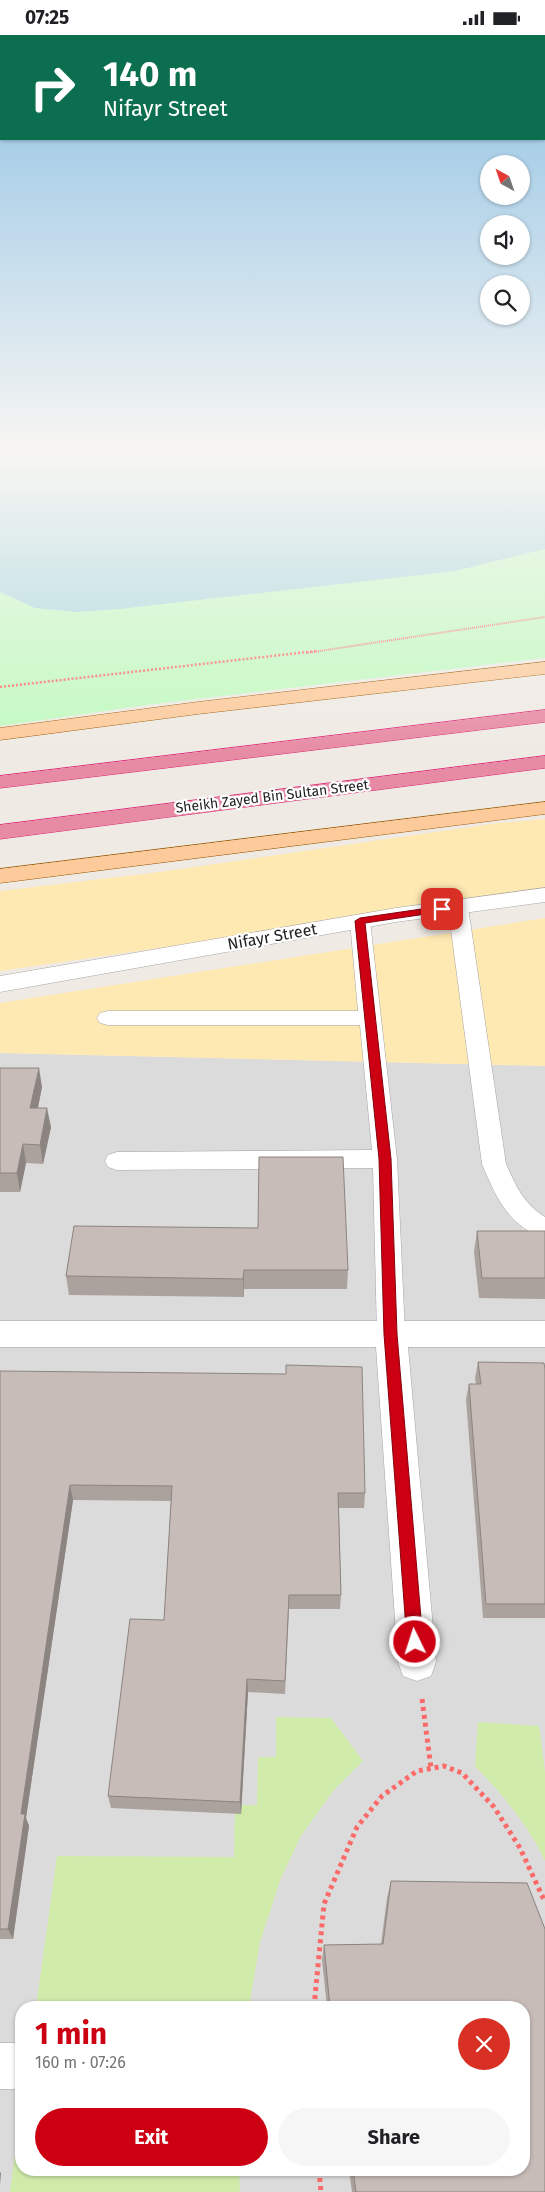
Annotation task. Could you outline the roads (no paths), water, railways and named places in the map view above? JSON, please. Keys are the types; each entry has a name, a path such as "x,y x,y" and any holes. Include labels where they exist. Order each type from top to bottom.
{"highway":[{"path":"0,782 545,715"},
{"name":"Sheikh Zayed Bin Sultan Street","path":"0,832 545,762"}],"main road":[{"path":"0,735 198,708 545,668"},
{"path":"0,876 545,808"}],"street":[{"name":"Nifayr Street","path":"0,984 360,921 545,895"},
{"path":"0,1334 545,1334"},
{"path":"391,1334 417,1661"}],"lane":[{"path":"458,907 494,1164 511,1202 529,1221 545,1228"},
{"path":"360,921 385,1159 391,1334"},
{"path":"108,1018 370,1018"},
{"path":"117,1161 385,1159"}],"water":[{"path":"0,554 526,554 455,571 119,609 77,612 35,608 0,592"}]}
